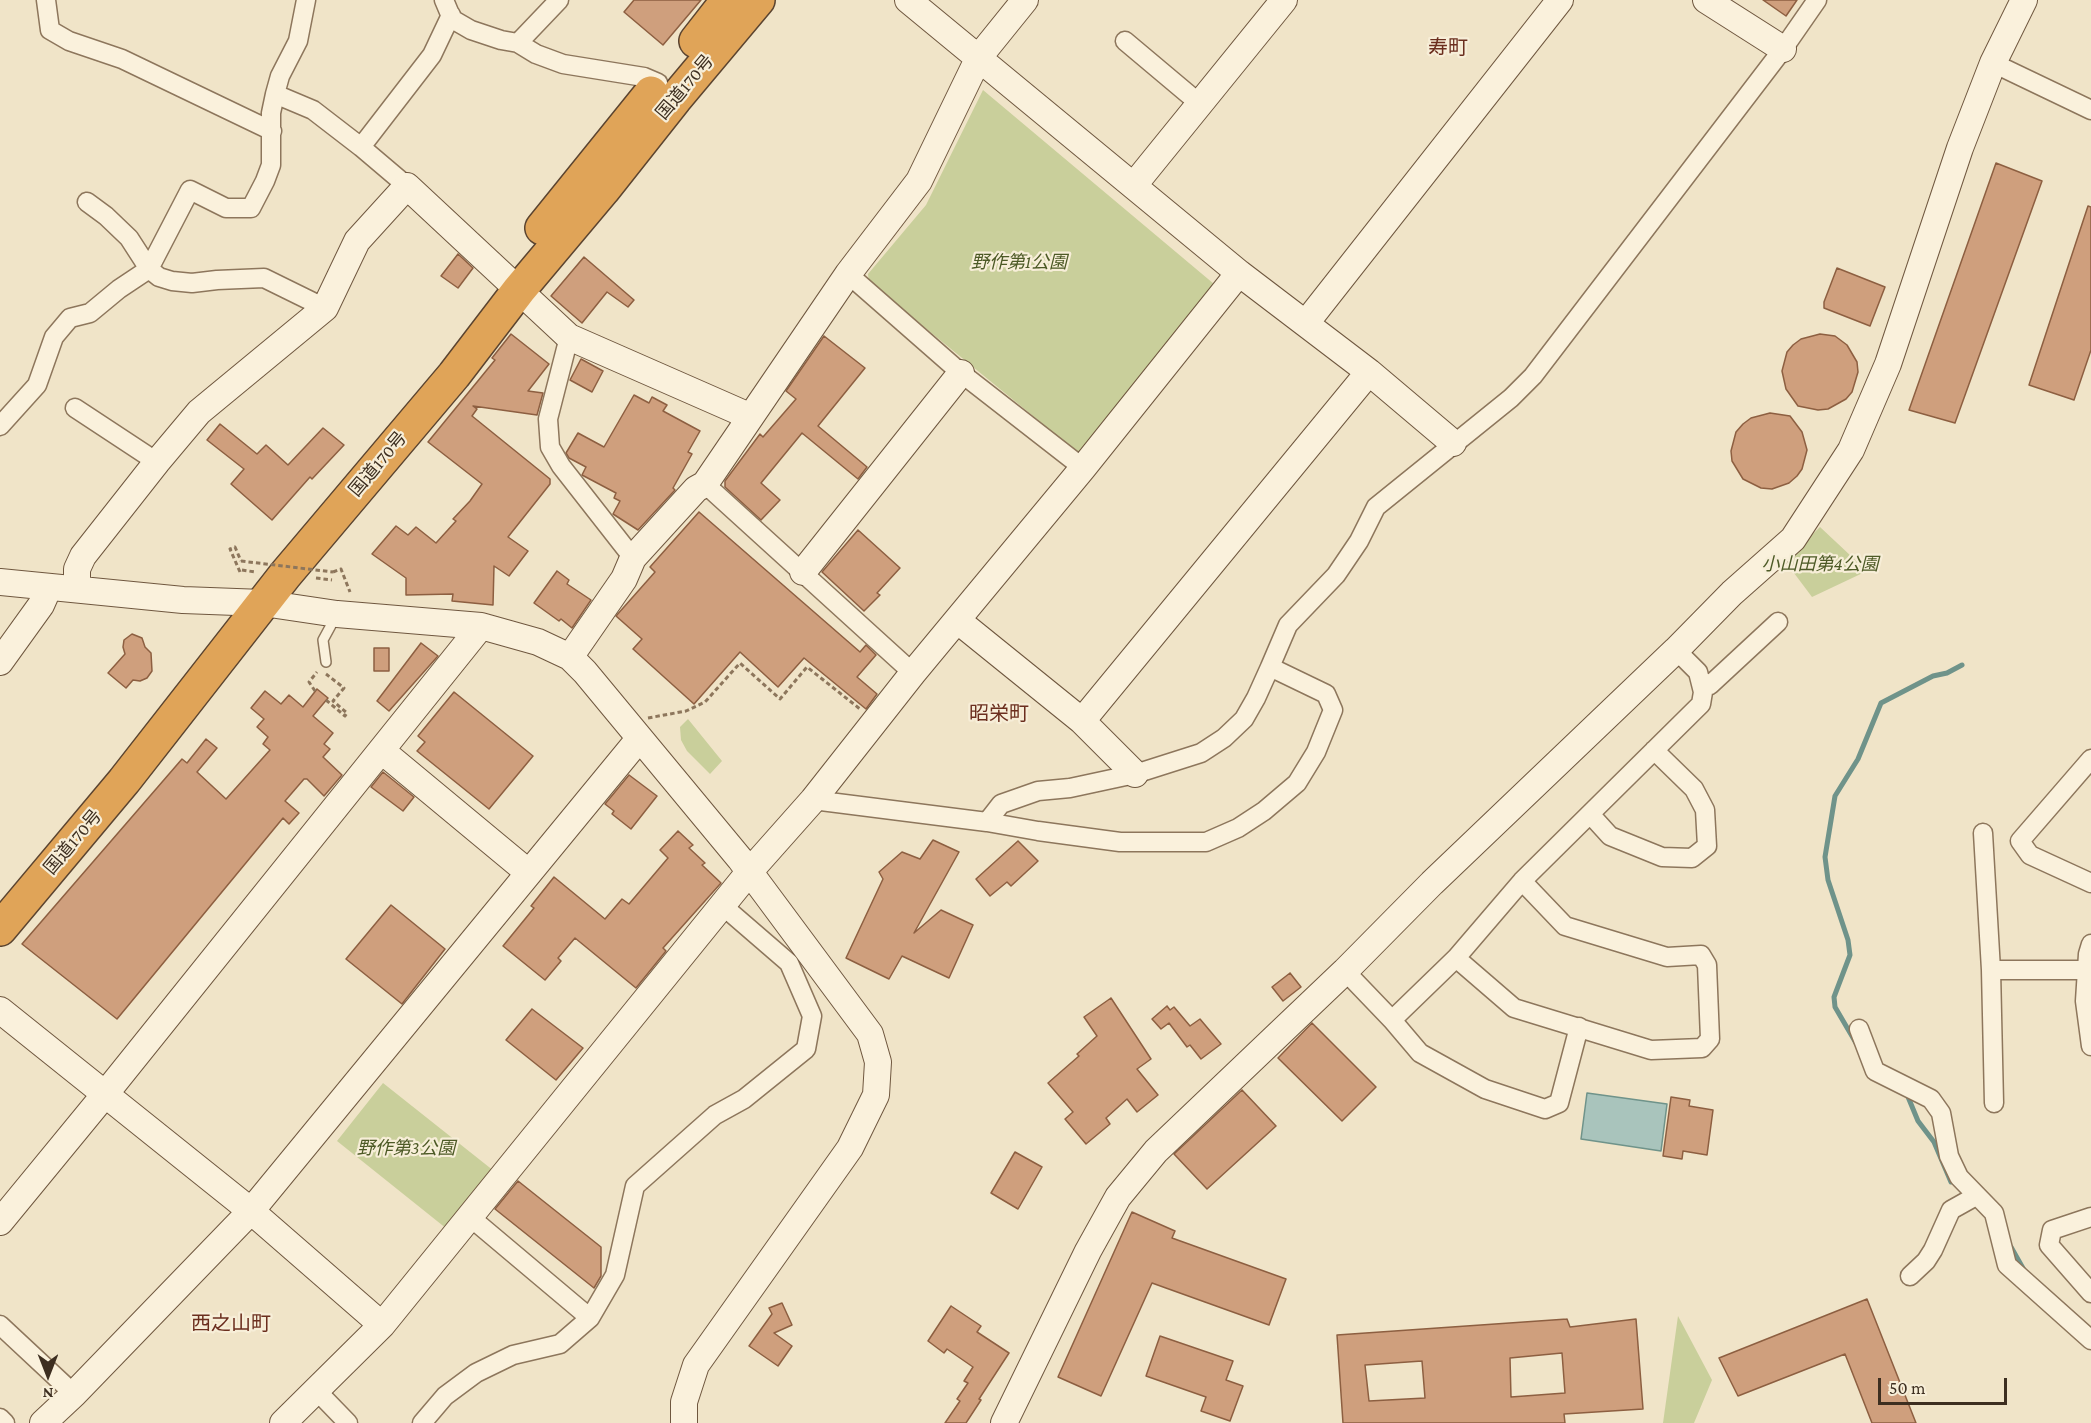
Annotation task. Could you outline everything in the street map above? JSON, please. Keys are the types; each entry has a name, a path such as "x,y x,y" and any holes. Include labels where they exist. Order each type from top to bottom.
{"highway":[{"name":"国道170号","path":"0,902 178,691 247,592 285,575 454,375 512,283 658,83 691,47 728,0"},
{"name":"国道170号","path":"512,283 607,193 675,99 758,0"},
{"name":"国道170号","path":"0,929 124,781 247,592"}],"street":[{"path":"46,0 50,30 69,41 122,59 272,131"},
{"path":"3,417 37,385 54,337 70,318 90,312 119,289 149,270 190,190 226,208 251,208 271,165 271,112 280,76 298,41 306,0"},
{"path":"518,43 559,0"},
{"path":"908,0 1239,273 1369,372 1453,443"},
{"path":"570,657 624,579 633,558 696,489 705,484 749,416 848,274 919,181 979,57 1025,0"},
{"path":"1134,185 1284,0"},
{"path":"1306,323 1560,0"},
{"path":"1706,0 1783,49"},
{"path":"987,822 1001,804 1038,791 1070,788 1135,774 1201,753 1224,738 1244,719 1256,698 1288,625 1336,575 1359,542 1376,507 1511,398 1533,376 1783,49 1817,0"},
{"path":"1004,1423 1083,1261 1118,1197 1156,1151 1345,971 1432,883 1676,651 1732,593 1793,539 1851,450 1888,364 1960,148 1993,63 2024,0"},
{"path":"361,147 432,55 448,7"},
{"path":"448,7 452,19 471,30 518,43 536,54 563,64 644,77 658,83"},
{"path":"1125,40 1200,104"},
{"path":"1993,63 2091,110"},
{"path":"275,94 313,110 361,147 407,186 569,337 749,416"},
{"path":"77,589 77,569 83,556 157,462 199,411 325,308 357,241 407,186"},
{"path":"87,202 129,238 149,270 165,279 192,283 264,278 325,308"},
{"path":"283,1423 382,1325 750,871 813,800 913,673 1083,468 1239,273"},
{"path":"848,274 960,373 1083,468"},
{"path":"569,337 548,419 550,447 561,466 633,558"},
{"path":"1082,721 1369,372"},
{"path":"803,572 960,373"},
{"path":"75,408 157,462"},
{"path":"705,484 913,673"},
{"path":"0,582 183,600 247,592 337,614 481,626 538,642 570,657 643,728 870,1034 878,1062 876,1095 850,1148 696,1365 684,1402 684,1423"},
{"path":"0,662 42,605 49,587"},
{"path":"957,620 1082,721 1135,774"},
{"path":"1700,680 1710,685 1778,622"},
{"path":"0,1222 106,1094 481,626"},
{"path":"1392,1020 1456,958 1522,881 1701,704 1703,692 1698,672 1676,651"},
{"path":"813,800 1120,842 1206,842 1238,828 1264,811 1297,783 1316,752 1333,710 1326,694 1270,667"},
{"path":"43,1423 74,1394 251,1211 529,873 643,728"},
{"path":"1590,814 1610,836 1662,857 1692,858 1707,846 1705,810 1694,789 1654,750"},
{"path":"382,751 529,873"},
{"path":"2091,759 2020,841 2030,855 2091,883"},
{"path":"1983,833 1991,970 1994,1103"},
{"path":"1456,958 1514,1008 1651,1050 1702,1048 1710,1039 1707,965 1701,956 1667,957 1565,926 1522,881"},
{"path":"422,1423 445,1396 476,1373 513,1354 560,1344 590,1318 615,1275 635,1186 715,1115 744,1100 806,1049 812,1016 789,963 723,906"},
{"path":"2091,944 2085,1001 2091,1046"},
{"path":"1991,970 2087,970"},
{"path":"1345,971 1420,1053 1485,1089 1545,1109 1559,1103 1579,1027"},
{"path":"0,1010 251,1211 382,1325"},
{"path":"1859,1029 1875,1071 1931,1099 1941,1113 1949,1156 1959,1177 1994,1213 2007,1265 2091,1340"},
{"path":"1910,1276 1929,1255 1951,1210 1976,1196"},
{"path":"470,1217 590,1318"},
{"path":"2091,1217 2052,1230 2049,1245 2091,1293"},
{"path":"0,1325 74,1394"},
{"path":"316,1390 348,1423"},
{"path":"0,1418 5,1423"}],"lane":[{"path":"323,666 323,640 337,614"}],"path":[{"path":"247,592 230,549 235,547 241,561 333,572 341,569 350,592"},
{"path":"643,728 705,702 740,663 780,699 807,667 875,721"},
{"path":"323,666 344,688 333,701 347,713 345,716 326,700"},
{"path":"309,682 315,691"}],"green space":[{"name":"野作第1公園","path":"983,90 1214,284 1082,456 869,282 868,274 926,205"},
{"name":"小山田第4公園","path":"1820,527 1867,571 1812,597 1785,561"},
{"path":"688,719 722,761 710,774 687,751 681,740 680,727"},
{"name":"野作第3公園","path":"383,1083 499,1175 452,1233 337,1141"},
{"path":"1678,1316 1712,1380 1694,1423 1663,1423"}],"water":[{"path":"1587,1093 1667,1104 1661,1151 1581,1139"}],"building":[{"path":"634,0 701,0 663,45 624,12"},
{"path":"1763,0 1797,0 1786,16"},
{"path":"1996,163 2042,181 1955,423 1909,410"},
{"path":"2088,206 2091,207 2091,350 2074,400 2029,385"},
{"path":"458,254 473,268 458,288 441,276"},
{"path":"584,257 634,300 628,307 607,292 582,323 551,296"},
{"path":"1837,268 1885,287 1870,326 1824,308 1824,302"},
{"path":"511,334 549,364 528,391 543,393 537,415 473,406 477,409 472,416 550,479 550,484 508,537 528,551 509,576 494,566 493,605 452,601 453,594 406,595 406,578 372,554 396,526 408,535 416,527 436,543 456,521 453,519 482,484 428,442 495,360 492,358"},
{"path":"1820,334 1835,336 1847,345 1857,362 1858,372 1852,392 1846,399 1828,409 1818,410 1798,406 1786,389 1782,371 1787,352 1793,345 1801,339"},
{"path":"824,336 865,368 818,426 867,467 858,479 802,433 761,483 780,500 761,520 725,487 725,481 760,434 763,437 796,399 786,391"},
{"path":"581,359 603,371 592,392 570,380"},
{"path":"634,395 649,403 652,397 667,405 663,411 700,431 688,452 692,454 673,488 675,490 638,530 613,514 620,501 614,498 616,493 582,475 586,467 569,458 566,453 578,433 604,447"},
{"path":"1770,413 1790,416 1802,432 1807,450 1802,469 1797,476 1789,483 1772,489 1761,488 1743,479 1732,461 1731,451 1736,432 1743,424 1751,418"},
{"path":"220,424 257,454 266,445 288,465 323,428 344,445 312,479 310,477 272,520 231,484 244,469 207,440"},
{"path":"699,512 860,652 866,645 876,655 857,677 877,694 866,709 804,658 778,687 740,652 694,704 633,649 642,639 616,616 655,572 650,567"},
{"path":"858,530 900,568 877,593 880,595 864,611 822,572"},
{"path":"557,571 569,580 567,584 591,600 572,628 534,603"},
{"path":"132,634 142,638 145,647 151,653 152,671 147,678 140,681 133,680 126,688 108,673 125,654 124,640"},
{"path":"421,643 438,656 389,711 377,701"},
{"path":"374,648 389,648 389,671 374,671"},
{"path":"317,689 328,698 313,716 333,733 324,744 330,749 323,757 342,775 324,796 307,779 304,779 285,801 299,813 289,824 283,818 117,1019 22,944 182,759 187,763 206,739 217,748 197,772 226,799 270,750 263,744 268,737 257,727 264,719 251,708 265,691 281,704 289,695 303,707"},
{"path":"454,692 533,756 489,809 417,751 425,742 418,736"},
{"path":"383,772 414,797 403,811 371,787"},
{"path":"629,775 657,796 631,829 612,814 614,811 605,804"},
{"path":"678,831 693,845 689,848 705,863 702,865 721,883 663,948 666,951 636,988 575,938 558,958 561,961 545,980 503,946 534,908 531,906 554,877 605,919 622,899 629,904 668,858 660,850"},
{"path":"933,840 959,852 914,933 941,910 973,925 949,978 902,956 889,979 846,958 883,879 879,872 902,852 920,859"},
{"path":"1018,841 1038,861 1011,886 1007,882 990,896 976,879"},
{"path":"391,905 445,949 402,1004 346,959"},
{"path":"1290,973 1301,987 1283,1001 1272,987"},
{"path":"1111,998 1151,1059 1137,1069 1158,1095 1137,1112 1127,1099 1106,1118 1110,1124 1086,1144 1065,1119 1073,1112 1048,1083 1079,1056 1077,1054 1097,1036 1084,1017"},
{"path":"1167,1006 1170,1010 1174,1007 1190,1026 1200,1019 1221,1044 1201,1059 1190,1045 1187,1047 1169,1023 1161,1029 1152,1019"},
{"path":"532,1009 583,1048 556,1080 506,1040"},
{"path":"1312,1023 1376,1087 1342,1121 1278,1058"},
{"path":"1242,1090 1276,1126 1207,1189 1174,1154"},
{"path":"1671,1097 1690,1100 1689,1106 1713,1110 1707,1155 1683,1151 1682,1159 1663,1156"},
{"path":"1015,1152 1042,1167 1018,1209 991,1193"},
{"path":"518,1181 601,1247 601,1276 594,1288 495,1209"},
{"path":"1132,1212 1175,1231 1172,1238 1286,1279 1269,1325 1152,1283 1101,1396 1058,1377"},
{"path":"1867,1299 1916,1423 1872,1423 1845,1354 1738,1396 1719,1358"},
{"path":"782,1303 792,1325 774,1333 792,1346 778,1366 749,1346 772,1314 769,1308"},
{"path":"951,1306 981,1326 977,1332 1009,1353 966,1423 945,1423 960,1401 957,1399 968,1383 964,1381 973,1367 947,1349 944,1353 928,1341"},
{"path":"1567,1319 1570,1327 1636,1319 1643,1409 1564,1414 1565,1423 1343,1423 1337,1335","holes":["1562,1353 1565,1393 1511,1397 1510,1358","1422,1361 1425,1398 1369,1401 1365,1365"]},
{"path":"1160,1336 1233,1361 1226,1380 1243,1386 1230,1421 1201,1411 1206,1397 1146,1376"}],"waterway":[{"path":"1856,1043 1835,1007 1834,997 1850,955 1848,940 1828,880 1825,857 1835,796 1858,759 1881,703 1933,676 1947,673 1962,665"},
{"path":"1906,1092 1918,1121 1934,1142 1951,1182"},
{"path":"2011,1247 2024,1270"}],"district":[{"name":"寿町","path":"1448,48"},
{"name":"昭栄町","path":"999,714"},
{"name":"西之山町","path":"231,1324"}]}
